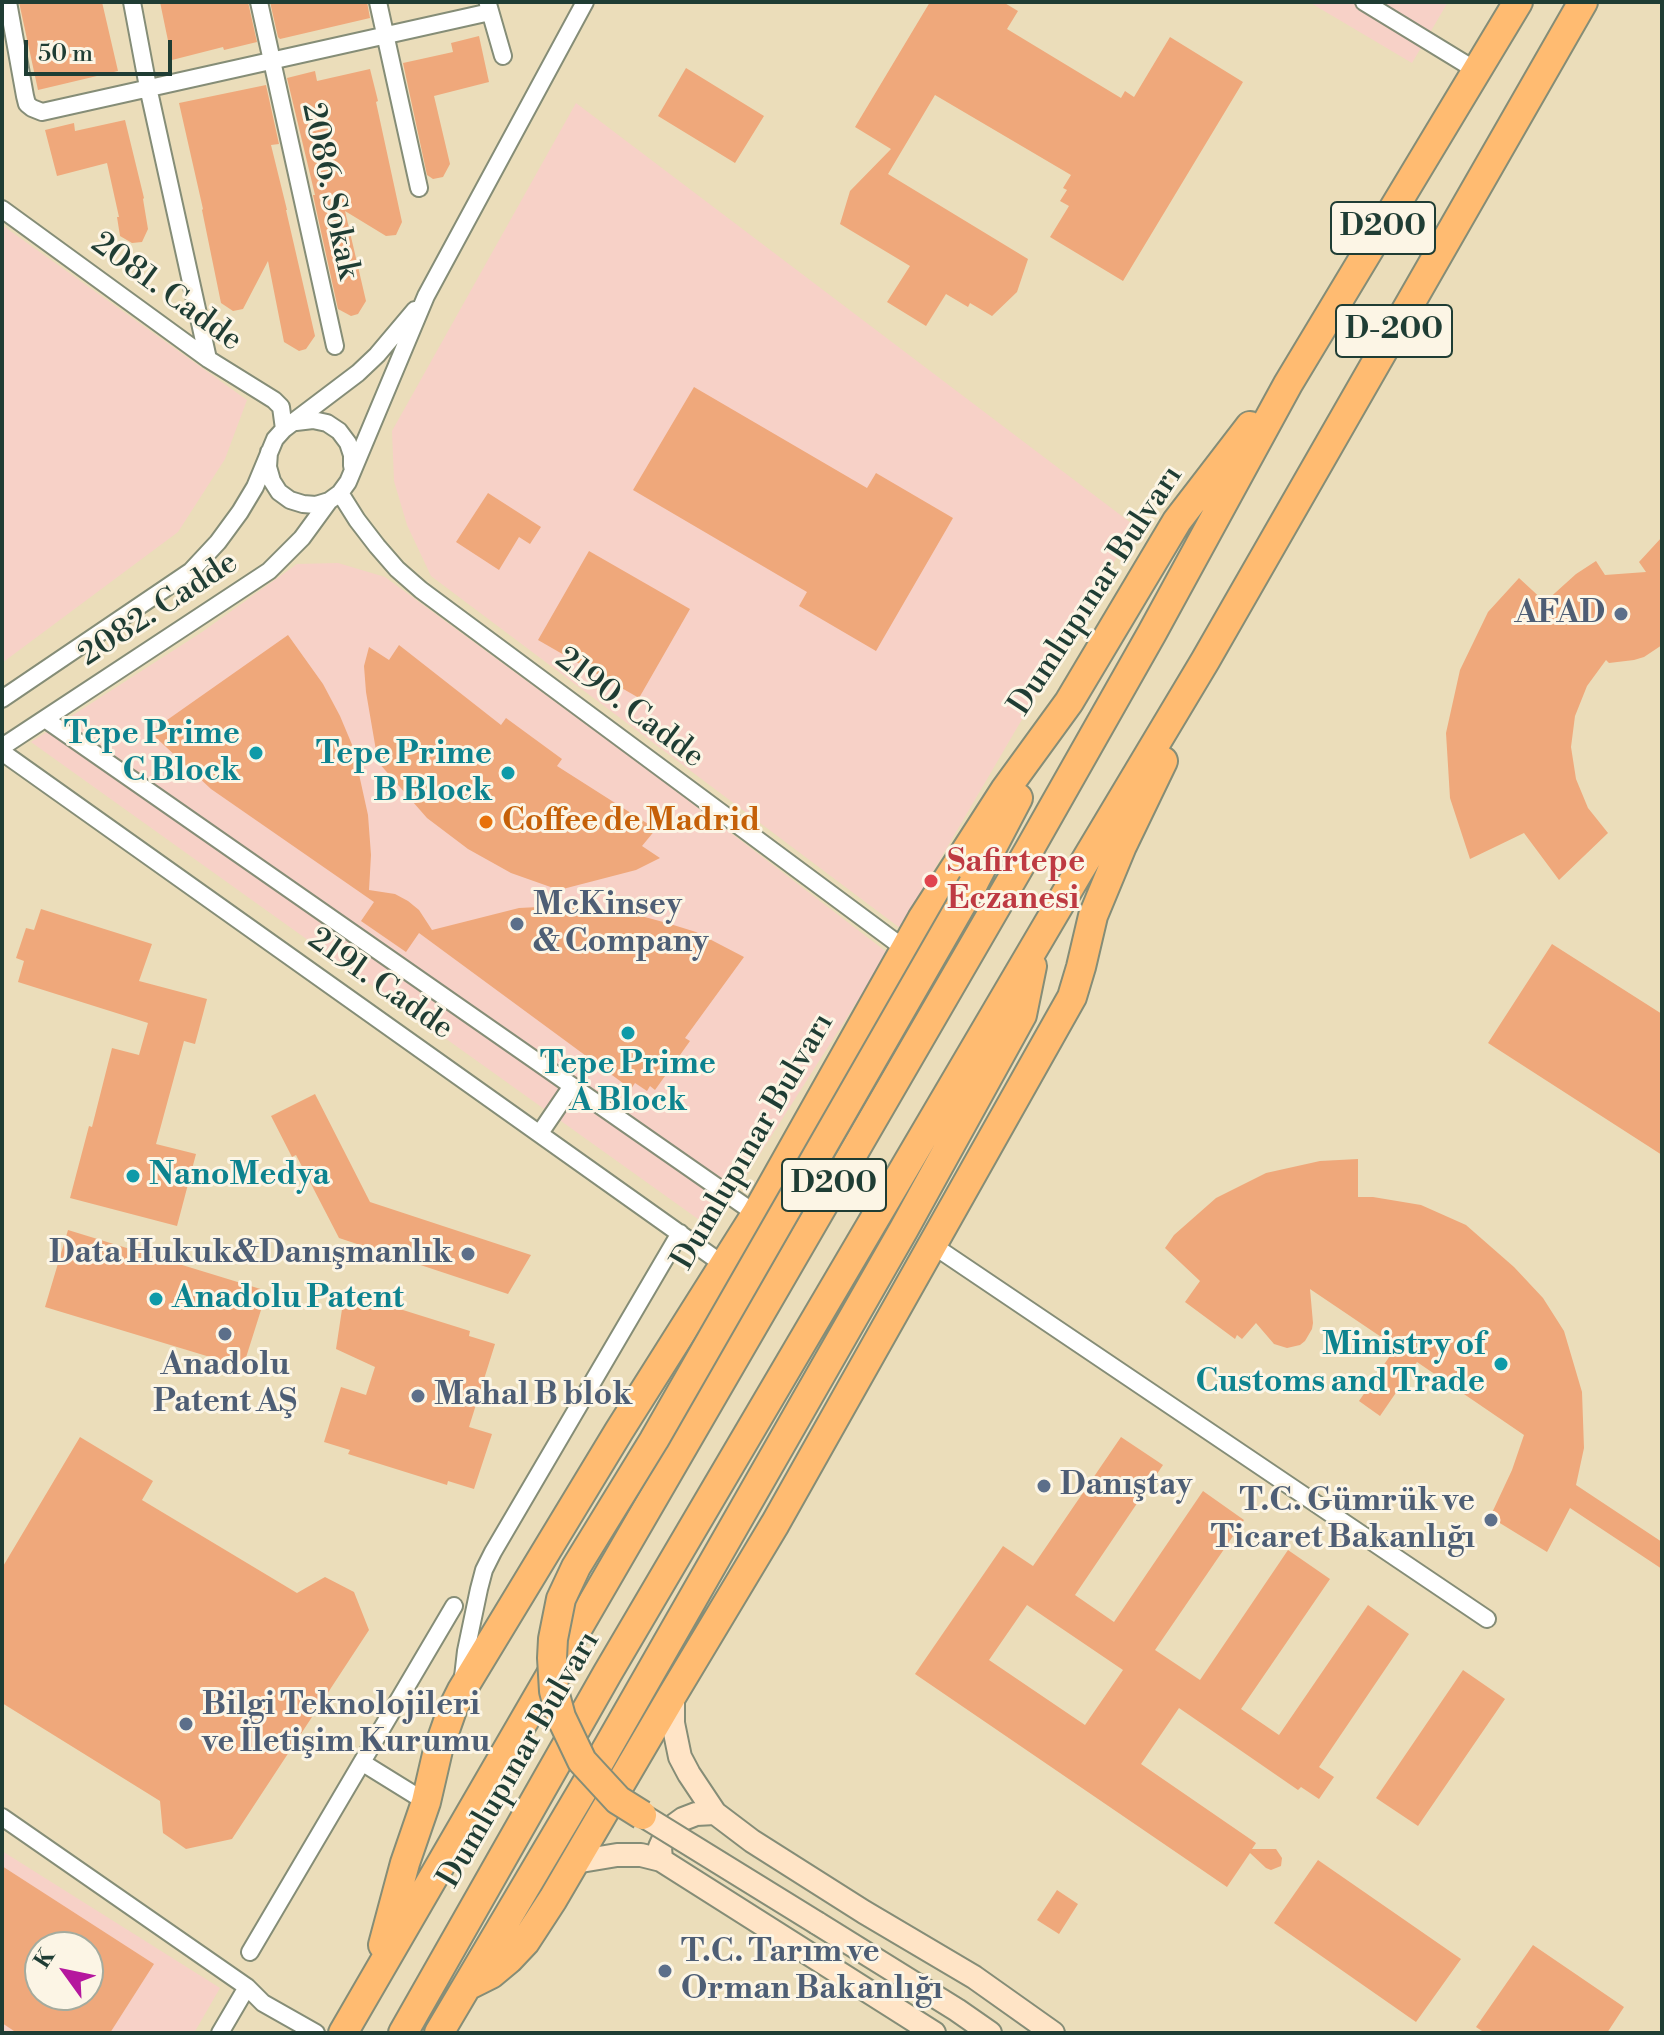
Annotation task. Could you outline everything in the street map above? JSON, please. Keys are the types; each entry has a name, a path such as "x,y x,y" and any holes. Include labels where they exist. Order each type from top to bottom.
{"highway":[{"name":"Dumlupınar Bulvarı","path":"343,2033 1036,836 1152,633 1288,384 1518,2"},
{"name":"Dumlupınar Bulvarı","path":"403,2033 607,1674 1205,661 1583,2"},
{"name":"Dumlupınar Bulvarı","path":"373,1982 405,1863 426,1802 438,1750 462,1690 619,1431 756,1214 922,919 997,801 1069,702 1177,521 1251,423 1288,384"},
{"path":"467,1986 491,1974 525,1942 575,1862 775,1524 1072,997 1103,890 1164,759 1205,661"},
{"path":"642,1815 618,1800 582,1761 561,1717 554,1691 552,1658 561,1599 576,1567 654,1440 973,884 1069,702"},
{"name":"Dumlupınar Bulvarı","path":"439,2033 597,1766 904,1229 1022,1015 1037,942"}],"main road":[{"path":"673,1694 673,1723 680,1757 715,1813 752,1841 974,1977 1053,2033"},
{"path":"661,1860 660,1847 672,1827 696,1814 715,1813"},
{"path":"642,1815 990,2033"},
{"path":"575,1862 617,1855 641,1855 661,1860 934,2033"}],"street":[{"path":"8,2 27,104 42,112 385,36 488,7 503,56"},
{"path":"132,2 208,359"},
{"name":"2086. Sokak","path":"259,2 335,346"},
{"path":"378,2 419,188"},
{"name":"2082. Cadde","path":"2,750 269,571 302,538 348,482 426,296 585,2"},
{"path":"1364,2 1477,71"},
{"name":"2081. Cadde","path":"2,209 208,359 274,400 281,407 284,429"},
{"name":"2082. Cadde","path":"2,699 191,571 240,512 255,487 275,439 358,373 426,296"},
{"path":"284,429 298,422 313,420 327,423 339,431 348,443 352,469"},
{"path":"269,452 268,467 272,481 279,492 290,500 316,505 335,497"},
{"name":"2190. Cadde","path":"335,497 397,569 421,590 905,949"},
{"path":"45,719 756,1214"},
{"name":"2191. Cadde","path":"2,750 724,1265"},
{"path":"540,1133 572,1086"},
{"path":"462,1690 466,1651 484,1570 680,1233"},
{"path":"931,1244 1487,1619"},
{"path":"250,1952 454,1606"},
{"path":"363,1763 426,1802"},
{"path":"2,1817 247,1987 263,2003 316,2033"},
{"path":"220,2033 247,1987"}],"shaded area":[{"path":"1309,2 1448,2 1412,63"},
{"path":"576,103 1135,526 900,928 431,576 407,525 394,481 392,431"},
{"path":"2,225 247,400 225,459 178,532 2,663"},
{"path":"338,563 385,577 655,775 888,953 712,1229 31,742 202,632 297,564"},
{"path":"2,1851 220,1988 194,2033 2,2033"}],"building":[{"path":"19,2 102,2 118,71 38,90"},
{"path":"160,2 248,2 257,42 172,60"},
{"path":"270,2 367,2 370,18 280,39"},
{"path":"930,2 1003,2 1018,11 1007,29 1121,98 1125,91 1134,97 1170,37 1243,82 1123,281 1050,237 1069,206 1060,201 1071,175 935,95 888,174 1028,259 1017,292 992,316 946,294 926,326 887,302 910,266 840,224 850,191 891,149 855,127"},
{"path":"479,36 489,82 434,96 450,164 443,177 433,179 427,175 403,63 453,52 451,43"},
{"path":"686,68 764,116 735,163 658,116"},
{"path":"370,69 402,222 396,235 386,236 345,211 366,301 358,314 351,316 338,309 287,78 315,71 317,81"},
{"path":"266,85 279,144 271,145 315,336 306,349 299,351 284,342 268,261 243,309 233,311 221,303 179,103"},
{"path":"125,120 144,198 148,229 142,242 132,243 120,236 107,163 57,176 45,130 74,123 75,131"},
{"path":"694,387 867,488 876,473 953,518 876,651 799,606 807,592 633,490"},
{"path":"488,493 541,527 530,544 519,537 499,570 456,542"},
{"path":"1662,537 1662,645 1634,660 1609,663 1606,660 1587,686 1575,716 1571,747 1576,779 1588,808 1608,833 1559,880 1524,833 1470,859 1450,798 1446,733 1460,670 1488,612 1519,578 1545,602 1596,561 1605,575 1646,572 1639,562"},
{"path":"589,551 690,609 639,698 538,640"},
{"path":"288,635 323,684 353,747 368,815 371,855 369,890 395,894 408,901 419,910 432,930 519,908 558,906 641,916 667,923 696,932 744,957 685,1038 690,1041 655,1090 650,1086 647,1091 635,1083 631,1089 419,933 406,952 361,921 374,902 211,789 150,732"},
{"path":"399,645 501,725 506,718 562,759 557,766 656,829 642,846 660,858 636,870 559,890 511,873 468,849 427,818 378,762 366,692 364,666 369,647 389,660"},
{"path":"41,909 152,944 139,981 207,999 195,1044 184,1041 156,1144 196,1154 177,1226 70,1198 112,1048 139,1055 148,1023 18,982 24,961 16,958 26,928 34,930"},
{"path":"1552,944 1662,1014 1662,1155 1488,1043"},
{"path":"315,1094 370,1202 531,1255 508,1294 339,1238 296,1155 292,1157 271,1116"},
{"name":"Ministry of Customs and Trade","path":"1358,1159 1358,1197 1421,1205 1466,1225 1514,1267 1543,1298 1564,1331 1582,1392 1584,1448 1576,1485 1662,1542 1662,1569 1570,1508 1547,1552 1490,1517 1524,1435 1417,1362 1380,1416 1359,1401 1396,1347 1310,1289 1312,1329 1300,1345 1287,1348 1274,1344 1256,1323 1242,1339 1237,1335 1235,1339 1185,1302 1200,1281 1165,1248 1174,1235 1216,1198 1266,1173 1320,1161"},
{"name":"Anadolu Patent","path":"68,1230 267,1291 243,1367 45,1307"},
{"path":"344,1296 370,1305 371,1300 470,1331 469,1336 495,1344 469,1427 492,1434 474,1489 448,1481 447,1485 348,1454 350,1450 324,1442 341,1387 366,1395 375,1367 336,1349"},
{"path":"80,1437 153,1481 142,1500 297,1593 325,1577 354,1592 369,1630 232,1839 186,1849 163,1833 160,1801 2,1703 2,1568"},
{"path":"1121,1437 1163,1465 1075,1595 1114,1622 1203,1491 1244,1520 1155,1650 1200,1680 1288,1550 1330,1579 1241,1709 1279,1735 1368,1605 1409,1634 1319,1767 1334,1777 1319,1799 1301,1787 1298,1790 1179,1708 1141,1764 1256,1843 1252,1849 1276,1849 1282,1858 1281,1866 1271,1870 1266,1868 1250,1853 1227,1887 915,1674 1003,1546 1033,1566","holes":["1027,1605 1123,1670 1085,1725 989,1660"]},
{"path":"1463,1670 1505,1699 1418,1826 1376,1798"},
{"path":"1318,1860 1461,1959 1416,2022 1274,1923"},
{"path":"2,1866 103,1931 24,1931 24,2011 104,2011 104,1932 154,1964 110,2033 17,2033 2,2023"},
{"path":"1057,1890 1078,1904 1059,1934 1037,1920"},
{"path":"1533,1945 1624,2007 1607,2033 1485,2033 1476,2027"}],"place":[{"name":"AFAD","path":"1621,614"},
{"name":"Tepe Prime C Block","path":"256,753"},
{"name":"Tepe Prime B Block","path":"508,773"},
{"name":"Coffee de Madrid","path":"486,822"},
{"name":"Safirtepe Eczanesi","path":"931,881"},
{"name":"McKinsey & Company","path":"517,924"},
{"name":"Tepe Prime A Block","path":"628,1033"},
{"name":"NanoMedya","path":"133,1176"},
{"name":"Data Hukuk&Danışmanlık","path":"468,1254"},
{"name":"Anadolu Patent","path":"156,1299"},
{"name":"Anadolu Patent AŞ","path":"225,1334"},
{"name":"Ministry of Customs and Trade","path":"1501,1364"},
{"name":"Mahal B blok","path":"418,1396"},
{"name":"Danıştay","path":"1044,1486"},
{"name":"T.C. Gümrük ve Ticaret Bakanlığı","path":"1491,1520"},
{"name":"Bilgi Teknolojileri ve İletişim Kurumu","path":"186,1724"},
{"name":"T.C. Tarım ve Orman Bakanlığı","path":"665,1971"}]}
